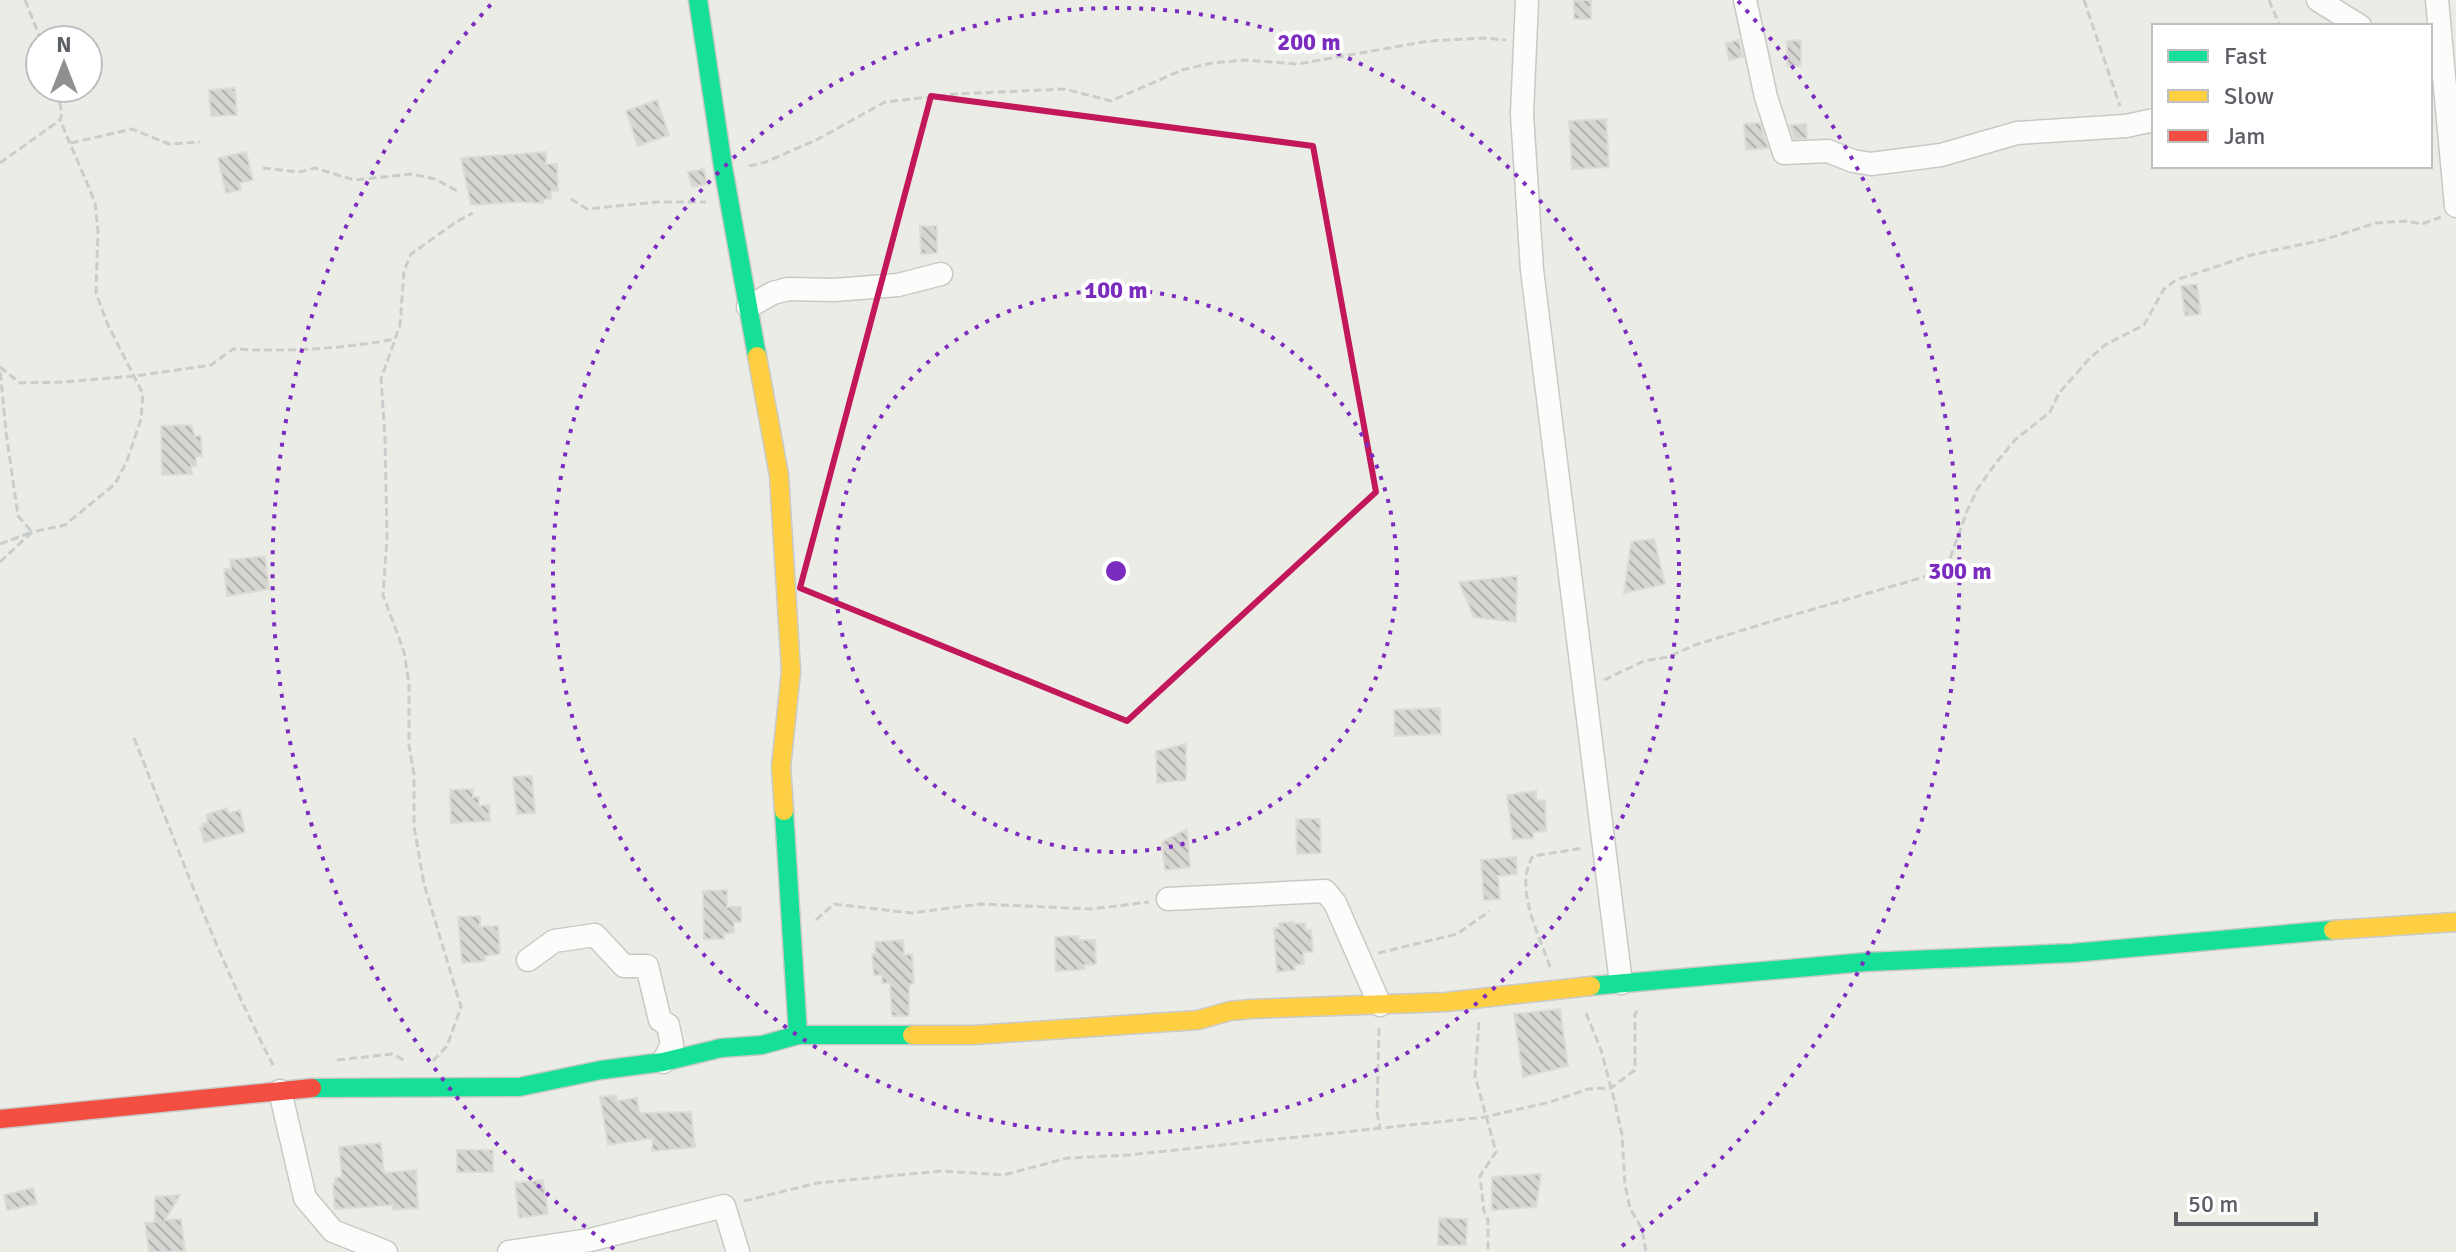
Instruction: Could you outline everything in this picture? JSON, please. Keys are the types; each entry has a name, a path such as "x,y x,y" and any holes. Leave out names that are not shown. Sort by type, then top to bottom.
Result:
{"street":[{"path":"698,0 723,167 779,475 791,671 781,767 798,1035"},
{"path":"1527,0 1522,114 1532,270 1621,983"},
{"path":"1745,0 1766,97 1784,153 1828,151 1871,164 1941,155 2017,133 2126,126 2152,120"},
{"path":"2318,0 2357,24"},
{"path":"2437,0 2442,43 2449,211"},
{"path":"748,307 773,293 788,289 834,290 898,285 941,274"},
{"path":"1168,899 1325,891 1335,903 1380,1005"},
{"path":"0,1119 323,1087 519,1087 601,1070 663,1062 721,1048 762,1045 798,1035 974,1035 1198,1020 1251,1009 1476,999 1866,962 2072,953 2298,932 2456,922"},
{"path":"528,960 554,941 595,935 624,966 647,966 660,1020 668,1025 672,1045 663,1062"},
{"path":"280,1091 305,1198 333,1231 386,1252"},
{"path":"509,1252 590,1240 724,1206 738,1252"}],"path":[{"path":"25,0 35,24"},
{"path":"2084,0 2126,126"},
{"path":"2269,0 2279,24"},
{"path":"723,167 766,162 818,139 885,102 956,94 1065,89 1111,101 1182,70 1212,63 1254,60 1298,64 1429,41 1484,38 1525,41"},
{"path":"0,163 60,120 60,104"},
{"path":"0,544 32,532 65,525 115,484 127,461 141,419 143,394 107,323 96,293 98,231 95,202 60,120"},
{"path":"71,143 132,129 169,144 200,142"},
{"path":"263,168 299,172 315,168 354,180 411,174 435,179 459,192"},
{"path":"571,199 587,209 657,202 729,202"},
{"path":"1584,690 1644,661 1668,657 1695,645 1941,572 1947,567 1978,488 1995,464 2016,439 2050,412 2059,393 2090,358 2105,345 2144,325 2164,289 2176,280 2251,255 2323,240 2376,223 2406,221 2422,224 2449,211"},
{"path":"433,1062 447,1046 461,1007 424,884 414,826 409,683 404,652 383,595 387,538 381,379 400,325 404,271 411,254 473,213"},
{"path":"0,367 20,383 135,376 211,365 233,349 350,348 395,339"},
{"path":"0,367 18,516 32,532"},
{"path":"0,562 32,532"},
{"path":"134,738 200,909 246,1013 273,1065"},
{"path":"1604,844 1533,856 1528,864 1526,885 1531,908 1564,989 1588,1016 1601,1050 1622,1135 1625,1185 1630,1208 1642,1229 1646,1252"},
{"path":"792,941 834,904 911,913 981,904 1091,909 1168,899"},
{"path":"1359,957 1457,934 1490,911"},
{"path":"724,1206 817,1183 941,1171 1003,1175 1068,1158 1129,1155 1485,1117 1550,1102 1588,1089 1611,1088 1635,1070 1635,1014 1655,980"},
{"path":"1476,999 1479,1025 1475,1076 1496,1152 1480,1176 1488,1220 1488,1252"},
{"path":"1380,1005 1377,1112 1380,1130"},
{"path":"329,1062 392,1054 414,1065"}],"highlighted area":[{"path":"931,96 1313,146 1376,492 1127,721 800,588"}],"building":[{"path":"1574,0 1591,0 1591,19 1574,19"},
{"path":"1739,40 1743,57 1729,60 1726,43"},
{"path":"1801,40 1801,66 1787,66 1787,41"},
{"path":"235,88 237,115 211,116 209,90"},
{"path":"657,100 669,135 638,146 626,111"},
{"path":"1606,119 1609,167 1572,169 1569,121"},
{"path":"1760,123 1768,148 1746,150 1744,124"},
{"path":"1806,124 1807,138 1794,139 1790,125"},
{"path":"246,152 253,180 239,183 241,190 226,193 218,158"},
{"path":"546,152 546,164 557,164 558,191 551,191 551,199 543,199 543,203 471,205 461,158"},
{"path":"704,169 707,184 692,187 688,172"},
{"path":"920,226 937,226 937,253 921,254"},
{"path":"2197,284 2201,314 2185,316 2181,286"},
{"path":"191,425 195,436 201,436 202,456 196,456 196,466 191,466 192,474 162,475 161,426"},
{"path":"1654,539 1665,584 1624,593 1631,542"},
{"path":"265,556 269,589 227,596 224,569 231,569 230,560"},
{"path":"1517,576 1516,622 1474,617 1459,582"},
{"path":"1440,708 1441,734 1395,736 1394,710"},
{"path":"1186,744 1186,780 1157,783 1156,751"},
{"path":"532,776 535,813 517,814 513,777"},
{"path":"473,789 473,797 479,797 479,806 489,805 490,821 451,823 450,790"},
{"path":"1536,791 1536,801 1545,800 1546,831 1533,832 1533,838 1513,839 1507,795"},
{"path":"227,808 229,813 240,810 245,832 204,842 200,828 208,822 206,815"},
{"path":"1296,819 1320,819 1321,853 1297,854"},
{"path":"1187,829 1190,867 1165,870 1162,842"},
{"path":"1516,857 1517,874 1498,876 1500,899 1484,900 1481,860"},
{"path":"727,890 727,907 741,907 741,922 734,922 734,933 724,933 724,939 704,939 703,891"},
{"path":"480,916 480,927 498,926 500,954 485,956 485,961 462,963 458,917"},
{"path":"1279,923 1305,923 1306,931 1311,930 1313,952 1303,952 1304,964 1294,965 1295,970 1277,972 1274,928 1279,928"},
{"path":"1078,936 1078,940 1095,940 1096,964 1084,965 1085,969 1056,971 1055,937"},
{"path":"903,940 904,955 912,954 914,983 909,987 909,1016 892,1016 890,983 882,983 882,975 874,975 872,954 876,954 875,942"},
{"path":"1560,1009 1568,1066 1523,1077 1514,1014"},
{"path":"616,1095 617,1101 637,1098 639,1113 691,1112 695,1147 652,1151 653,1138 608,1145 600,1097"},
{"path":"381,1143 384,1173 416,1170 418,1208 393,1210 393,1205 335,1209 333,1184 335,1178 342,1177 339,1147"},
{"path":"457,1150 493,1150 493,1172 457,1172"},
{"path":"1541,1174 1536,1207 1492,1210 1492,1177"},
{"path":"543,1180 548,1214 519,1218 515,1183"},
{"path":"33,1188 37,1204 7,1210 4,1195"},
{"path":"180,1195 165,1220 181,1219 185,1251 149,1252 145,1223 155,1222 155,1197"},
{"path":"1439,1218 1467,1219 1466,1245 1438,1245"}],"traffic: fast":[{"path":"698,0 723,167 757,356"},
{"path":"784,811 798,1035"},
{"path":"1591,986 1866,962 2072,953 2333,930"},
{"path":"312,1088 519,1087 601,1070 663,1062 721,1048 762,1045 798,1035 912,1035"}],"traffic: slow":[{"path":"757,356 779,475 791,671 781,767 784,811"},
{"path":"2333,930 2456,922"},
{"path":"912,1035 974,1035 1198,1020 1251,1009 1446,1002 1591,986"}],"traffic: jam":[{"path":"0,1119 312,1088"}]}
